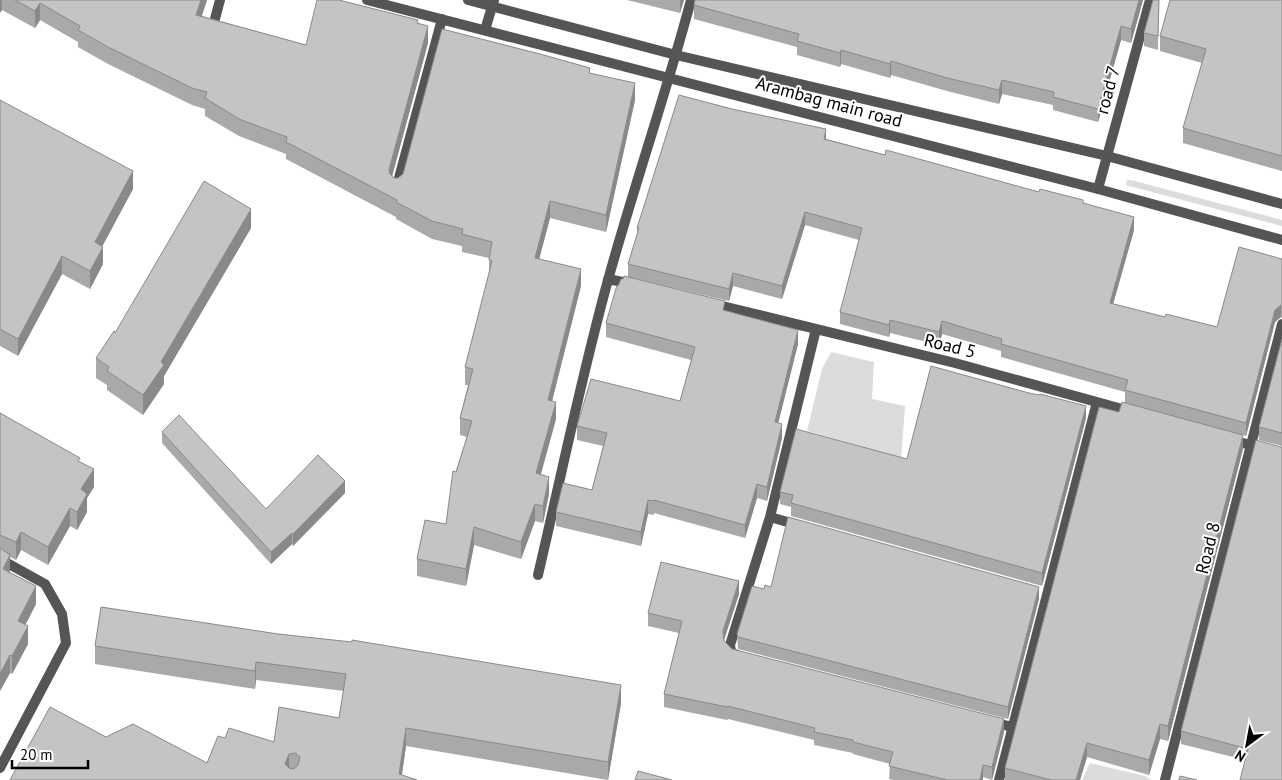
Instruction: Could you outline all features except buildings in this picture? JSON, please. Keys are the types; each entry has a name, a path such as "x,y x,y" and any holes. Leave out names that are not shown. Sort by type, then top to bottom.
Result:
{"street":[{"path":"212,30 220,0"},
{"name":"Arambag main road","path":"367,0 1098,189 1282,240"},
{"name":"Arambag main road","path":"468,0 493,3 676,55 1107,156 1282,204"},
{"path":"538,576 608,279 670,78 691,0"},
{"name":"road 7","path":"1098,189 1150,0"},
{"path":"485,30 493,3"},
{"path":"396,189 442,19"},
{"path":"608,279 646,288"},
{"name":"Road 5","path":"703,302 955,364 1145,415"},
{"name":"Road 8","path":"1165,780 1282,324"},
{"path":"744,657 730,652 730,645 770,517 816,329"},
{"path":"999,780 1042,593 1097,402"},
{"path":"1222,437 1282,454"},
{"path":"770,517 808,528"},
{"path":"0,558 45,584 62,614 66,642 0,768"},
{"path":"983,719 1012,726"}],"shaded area":[{"path":"1127,180 1282,220 1282,226 1129,186 1126,185"},
{"path":"831,352 874,362 872,399 905,406 901,462 860,455 860,446 807,431 822,369"},
{"path":"1090,763 1145,776 1151,780 1082,780"}]}
